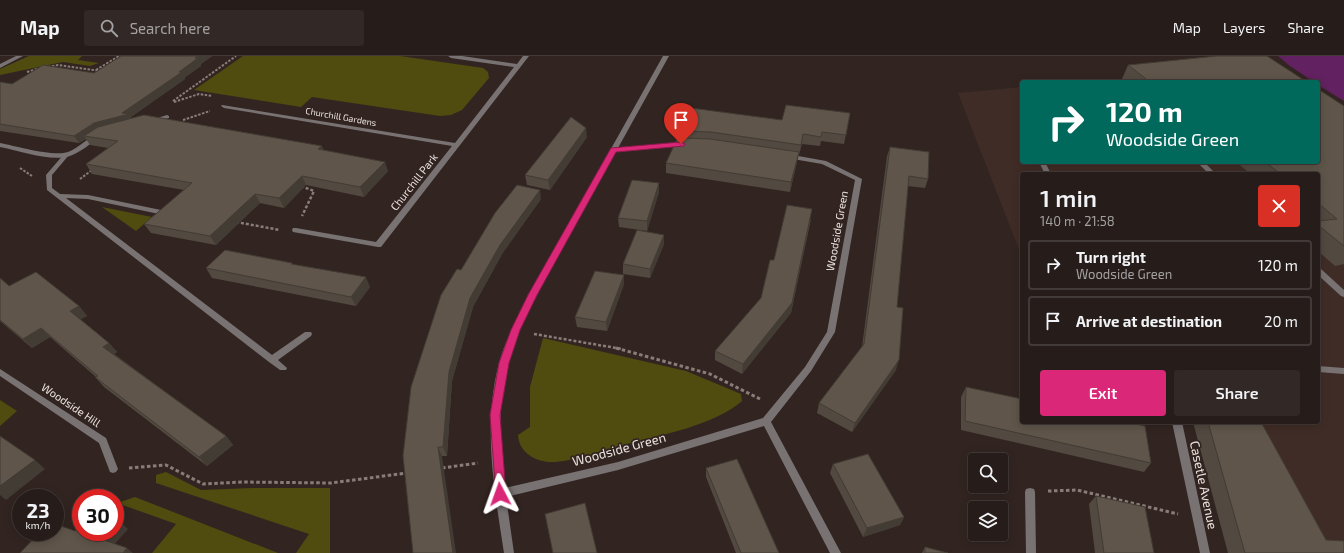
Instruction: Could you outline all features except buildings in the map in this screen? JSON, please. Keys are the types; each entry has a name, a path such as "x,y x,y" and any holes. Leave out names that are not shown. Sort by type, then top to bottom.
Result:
{"street":[{"path":"0,66 20,56"},
{"path":"451,56 518,66"},
{"name":"Churchill Park","path":"296,230 378,245 526,56"},
{"path":"510,553 500,494 495,415 504,363 516,330 533,295 666,56"},
{"name":"Churchill Gardens","path":"224,106 456,145"},
{"path":"145,122 167,116"},
{"path":"101,134 80,148 66,155 49,175 49,189 283,368"},
{"path":"613,150 696,144"},
{"path":"0,145 56,155 66,155"},
{"name":"Woodside Green","path":"500,494 618,466 766,421 778,407 808,369 831,332 859,179 824,162 781,156"},
{"path":"1202,164 1211,172"},
{"path":"58,196 88,197 159,212"},
{"path":"1320,274 1344,294"},
{"path":"272,360 308,334"},
{"path":"1320,369 1344,370"},
{"name":"Woodside Hill","path":"0,372 104,441 113,469"},
{"path":"766,421 836,553"},
{"name":"Casetle Avenue","path":"1177,424 1205,553"},
{"path":"1030,492 1031,553"}],"path":[{"path":"95,71 120,56"},
{"path":"22,73 58,65 103,72"},
{"path":"167,116 183,120 224,106 217,97 199,94 170,103"},
{"path":"235,222 274,230 296,230 314,191 298,186"},
{"path":"516,330 630,351 710,374 778,407"},
{"path":"440,469 472,464 498,457"},
{"path":"113,469 166,465 203,484 242,482 331,483 409,473"},
{"path":"1030,492 1078,490 1198,519"}],"shaded area":[{"path":"29,56 82,56 78,60 99,63 90,66 63,62 0,75 0,69"},
{"path":"243,56 400,56 483,68 488,72 489,78 462,110 451,115 440,116 312,97 301,107 194,90"},
{"path":"1278,56 1344,56 1344,101 1320,86 1320,80 1311,80"},
{"path":"1020,87 1020,164 1320,164 1320,159 1344,122 1344,553 1230,553 1196,424 1320,424 1320,172 1020,172 1020,252 958,93"},
{"path":"102,207 152,217 136,231"},
{"path":"543,338 686,371 741,394 742,401 730,410 716,417 686,429 572,459 555,462 542,461 530,456 526,452 519,442 518,435 530,427 530,387"},
{"path":"0,400 17,411 0,426"},
{"path":"166,472 201,490 252,488 330,488 330,553 296,553 309,534 156,483 156,475"},
{"path":"135,497 278,553 152,553 176,524 124,505 124,501"}],"route":[{"path":"500,494 495,415 504,363 516,330 533,295 613,150 681,144"}]}
